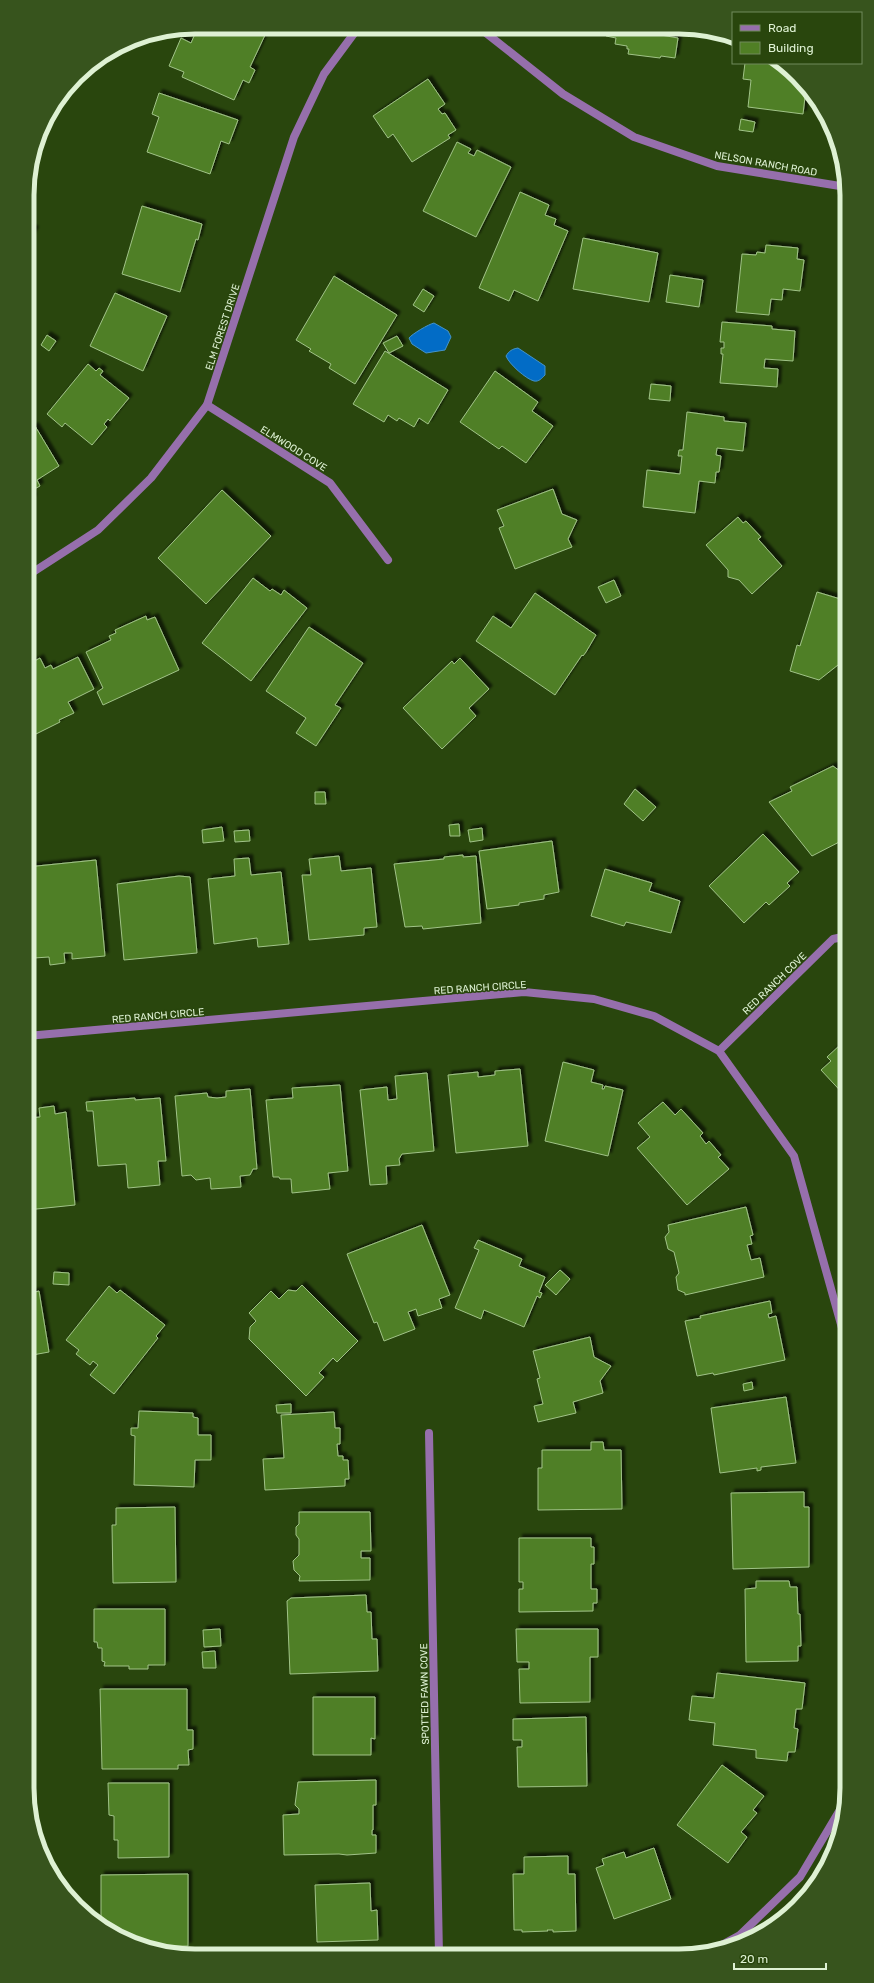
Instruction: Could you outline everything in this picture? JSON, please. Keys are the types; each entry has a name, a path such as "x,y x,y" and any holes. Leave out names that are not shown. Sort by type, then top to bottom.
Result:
{"street":[{"name":"ELM FOREST DRIVE","path":"34,571 98,530 151,478 208,405 294,137 324,74 354,34"},
{"name":"NELSON RANCH ROAD","path":"487,34 563,94 634,137 717,166 840,186"},
{"name":"ELMWOOD COVE","path":"208,405 330,483 388,560"},
{"name":"RED RANCH COVE","path":"719,1051 833,939 840,938"},
{"name":"RED RANCH CIRCLE","path":"34,1035 524,992 594,999 654,1016 719,1051 794,1156 840,1321"},
{"name":"SPOTTED FAWN COVE","path":"429,1433 439,1949"},
{"path":"731,1940 740,1935 800,1877 838,1813"}],"water":[{"path":"434,323 448,331 451,337 445,350 426,353 412,344 409,338 421,329"},
{"path":"518,348 545,366 545,375 540,380 531,380 514,367 508,359 506,356 508,353"}],"building":[{"path":"195,34 266,34 250,67 255,70 249,83 243,80 234,100 182,77 184,72 169,66 181,38 191,43"},
{"path":"606,34 661,34 678,38 675,58 661,56 660,58 628,54 629,49 627,49 627,46 615,44 616,38 606,36"},
{"path":"745,64 772,64 793,81 805,95 803,114 748,107 751,80 743,79"},
{"path":"428,79 445,104 438,109 442,114 445,113 456,130 448,135 450,138 412,162 393,134 388,138 373,116"},
{"path":"159,93 238,120 229,144 221,141 210,174 147,152 159,117 152,114"},
{"path":"741,119 755,122 753,132 739,130"},
{"path":"457,142 471,149 468,153 474,156 477,150 511,167 476,237 423,211"},
{"path":"520,192 549,205 545,215 556,219 554,225 568,231 538,301 514,290 509,301 479,288"},
{"path":"142,206 202,224 180,292 122,274"},
{"path":"583,238 658,253 649,302 573,289"},
{"path":"766,245 798,248 797,259 804,260 800,291 783,289 782,300 771,299 769,315 736,312 742,254 756,255 757,252 765,253"},
{"path":"670,275 703,280 699,307 666,302"},
{"path":"334,276 397,315 355,384 329,368 331,364 309,351 311,349 296,340"},
{"path":"423,289 434,296 424,312 413,305"},
{"path":"115,293 167,316 143,371 90,346"},
{"path":"722,322 772,326 772,329 795,331 793,361 765,359 764,368 778,369 777,387 720,383 723,354 721,354 721,348 724,348 724,342 720,342"},
{"path":"47,335 56,341 49,351 41,345"},
{"path":"397,336 403,346 389,353 383,343"},
{"path":"385,351 448,390 428,424 419,418 414,427 399,418 397,421 388,415 384,422 353,404"},
{"path":"88,364 96,371 99,368 103,371 100,375 129,398 110,421 108,419 104,424 107,427 92,445 65,423 62,427 47,414"},
{"path":"495,371 538,402 532,411 553,426 526,463 502,446 499,449 460,422"},
{"path":"651,384 671,386 670,401 649,399"},
{"path":"687,412 724,417 724,421 746,423 743,451 717,448 716,455 721,456 719,472 716,472 715,483 699,481 695,513 643,507 647,470 680,474 682,456 678,456 679,450 683,450"},
{"path":"34,427 59,466 37,480 40,486 34,489"},
{"path":"553,489 562,514 577,520 568,539 572,547 515,569 499,528 504,526 497,510"},
{"path":"222,490 271,536 206,604 158,558"},
{"path":"738,517 743,523 746,521 761,537 758,539 782,566 752,594 739,580 728,577 728,570 706,545"},
{"path":"253,578 270,591 272,589 281,595 284,590 307,608 251,681 202,643"},
{"path":"614,580 621,596 606,603 598,587"},
{"path":"817,592 840,599 840,666 838,665 819,680 790,671 797,645 800,646"},
{"path":"535,593 596,635 586,652 583,656 582,655 555,695 476,641 493,616 511,628"},
{"path":"146,616 147,620 155,617 179,670 103,705 97,692 103,688 86,652 111,640 109,636 116,633 115,630"},
{"path":"309,627 363,663 335,705 341,708 316,746 296,733 306,718 266,691"},
{"path":"78,657 94,689 68,702 74,713 34,735 34,661 40,658 45,668 51,665 53,669"},
{"path":"460,658 489,689 469,708 476,716 442,749 403,708 452,661 454,664"},
{"path":"833,766 840,771 840,842 812,856 769,802 792,791 790,787"},
{"path":"635,789 656,807 643,821 624,804"},
{"path":"315,792 325,792 326,804 315,804"},
{"path":"459,824 460,836 450,836 449,825"},
{"path":"222,827 224,841 203,843 202,830"},
{"path":"482,828 483,840 470,842 468,830"},
{"path":"249,830 250,841 235,842 234,831"},
{"path":"763,834 799,872 787,883 790,886 769,905 766,902 744,923 709,886"},
{"path":"552,841 559,892 544,895 544,899 519,903 519,905 487,909 479,851"},
{"path":"463,855 463,857 476,856 481,923 423,929 422,926 405,927 394,864 444,859 444,857"},
{"path":"339,856 341,871 371,868 377,927 364,928 364,935 309,940 302,875 311,875 309,859"},
{"path":"249,858 251,875 281,872 289,944 258,947 257,938 214,944 208,879 235,876 234,859"},
{"path":"96,860 105,956 72,959 72,953 64,953 65,963 50,965 49,957 34,958 34,866"},
{"path":"605,869 652,883 649,891 680,901 671,933 626,922 624,926 591,916"},
{"path":"179,876 190,877 197,953 124,960 117,884"},
{"path":"840,1045 840,1090 821,1070 831,1061 827,1057"},
{"path":"563,1062 594,1070 591,1082 603,1085 602,1089 604,1089 605,1086 623,1090 608,1156 545,1141"},
{"path":"520,1069 528,1146 456,1153 448,1075 478,1072 478,1077 495,1075 495,1071"},
{"path":"427,1073 434,1151 402,1154 399,1159 400,1165 386,1166 387,1184 370,1185 360,1090 387,1087 388,1100 397,1099 395,1076"},
{"path":"340,1085 348,1171 328,1173 330,1189 292,1193 291,1179 280,1179 279,1177 273,1177 266,1100 293,1098 292,1088"},
{"path":"250,1089 257,1169 253,1169 250,1175 240,1176 241,1187 211,1189 210,1178 196,1180 191,1175 182,1176 175,1096 207,1093 208,1097 217,1098 226,1097 226,1091"},
{"path":"135,1098 135,1100 160,1098 166,1161 158,1161 160,1185 128,1188 126,1164 98,1166 93,1111 87,1111 86,1102"},
{"path":"663,1102 675,1115 681,1109 703,1133 700,1136 706,1144 709,1141 721,1155 718,1157 729,1169 687,1205 637,1148 650,1137 638,1123"},
{"path":"54,1106 55,1114 66,1112 75,1205 34,1209 34,1118 40,1117 39,1108"},
{"path":"746,1207 753,1235 750,1236 752,1244 747,1245 751,1260 760,1258 764,1277 685,1295 685,1293 678,1290 676,1277 679,1273 674,1252 668,1249 665,1237 669,1232 668,1225"},
{"path":"422,1225 450,1295 439,1299 442,1308 418,1316 416,1309 408,1312 415,1329 384,1341 377,1322 374,1323 347,1254"},
{"path":"478,1240 522,1259 519,1266 545,1277 539,1292 542,1293 540,1298 537,1296 524,1327 484,1310 481,1319 455,1308 479,1250 474,1248"},
{"path":"560,1270 570,1279 556,1295 545,1285"},
{"path":"54,1272 69,1273 69,1285 53,1284"},
{"path":"302,1285 358,1341 337,1362 333,1358 319,1373 324,1377 306,1396 249,1339 250,1327 256,1321 249,1313 271,1291 279,1299 288,1290 296,1291"},
{"path":"109,1286 117,1293 120,1290 165,1325 156,1336 158,1338 114,1394 90,1375 98,1365 93,1361 90,1365 76,1354 79,1350 66,1340"},
{"path":"39,1291 49,1352 34,1355 34,1292"},
{"path":"770,1301 772,1313 768,1314 769,1318 776,1316 785,1360 714,1375 713,1373 697,1376 685,1321 701,1318 700,1316"},
{"path":"590,1337 594,1357 611,1366 600,1381 603,1393 573,1402 576,1413 538,1422 534,1406 543,1404 537,1379 540,1378 533,1351"},
{"path":"752,1382 753,1389 744,1391 743,1384"},
{"path":"786,1397 796,1463 761,1467 761,1470 757,1471 757,1468 720,1473 711,1408"},
{"path":"291,1404 291,1413 277,1413 276,1405"},
{"path":"139,1411 193,1413 193,1417 198,1418 198,1435 211,1435 211,1460 195,1460 194,1487 134,1485 135,1436 131,1435 131,1428 138,1428"},
{"path":"334,1412 335,1428 340,1428 340,1444 337,1444 338,1456 343,1456 343,1460 348,1460 349,1479 345,1479 345,1486 265,1490 263,1459 284,1458 281,1415"},
{"path":"591,1442 603,1442 604,1450 621,1450 622,1509 538,1510 538,1468 542,1468 542,1450 591,1450"},
{"path":"804,1492 804,1507 809,1507 809,1567 733,1569 731,1493"},
{"path":"175,1507 176,1582 113,1583 112,1525 116,1525 116,1508"},
{"path":"299,1512 370,1512 371,1551 361,1551 361,1558 370,1558 370,1580 299,1581 300,1576 294,1570 293,1561 299,1555 299,1539 296,1535 296,1527 299,1524"},
{"path":"519,1538 591,1538 591,1547 594,1547 594,1564 591,1564 591,1589 597,1589 597,1603 593,1603 593,1611 519,1612 519,1589 523,1589 523,1582 519,1582"},
{"path":"756,1581 789,1581 790,1587 797,1587 801,1646 798,1646 798,1661 746,1662 745,1589 756,1588"},
{"path":"366,1595 367,1612 371,1612 372,1639 377,1639 378,1671 290,1674 287,1601 291,1598"},
{"path":"94,1609 165,1609 165,1665 148,1665 148,1669 129,1669 129,1666 104,1666 105,1662 102,1661 102,1648 98,1648 97,1642 94,1642"},
{"path":"220,1629 221,1646 204,1647 203,1630"},
{"path":"516,1629 598,1629 598,1657 590,1657 590,1702 520,1703 519,1669 529,1669 529,1662 517,1662"},
{"path":"215,1651 216,1668 203,1668 202,1652"},
{"path":"717,1673 805,1683 802,1709 796,1709 794,1728 798,1729 795,1752 788,1752 787,1761 756,1758 756,1750 713,1745 715,1723 689,1720 692,1696 714,1698"},
{"path":"100,1689 187,1689 187,1730 193,1730 193,1749 188,1750 189,1765 178,1765 178,1769 102,1769"},
{"path":"313,1697 375,1697 375,1739 371,1738 371,1755 313,1755"},
{"path":"586,1717 587,1786 518,1787 517,1747 522,1747 522,1740 513,1740 513,1719"},
{"path":"722,1765 764,1796 753,1810 757,1813 741,1832 747,1837 728,1863 677,1825"},
{"path":"376,1780 376,1805 373,1805 372,1835 376,1835 376,1853 347,1855 284,1855 283,1815 299,1814 299,1809 295,1805 298,1782"},
{"path":"108,1783 169,1783 169,1857 118,1858 118,1840 114,1840 114,1816 109,1815"},
{"path":"654,1848 671,1899 614,1919 596,1868 604,1865 602,1859 624,1852 626,1858"},
{"path":"568,1856 568,1874 575,1874 576,1931 553,1932 553,1930 547,1930 548,1931 522,1932 522,1930 514,1930 513,1874 524,1874 524,1857"},
{"path":"188,1874 188,1946 164,1946 153,1944 134,1937 101,1919 101,1875"},
{"path":"370,1883 371,1911 377,1910 378,1940 317,1942 315,1885"}]}
